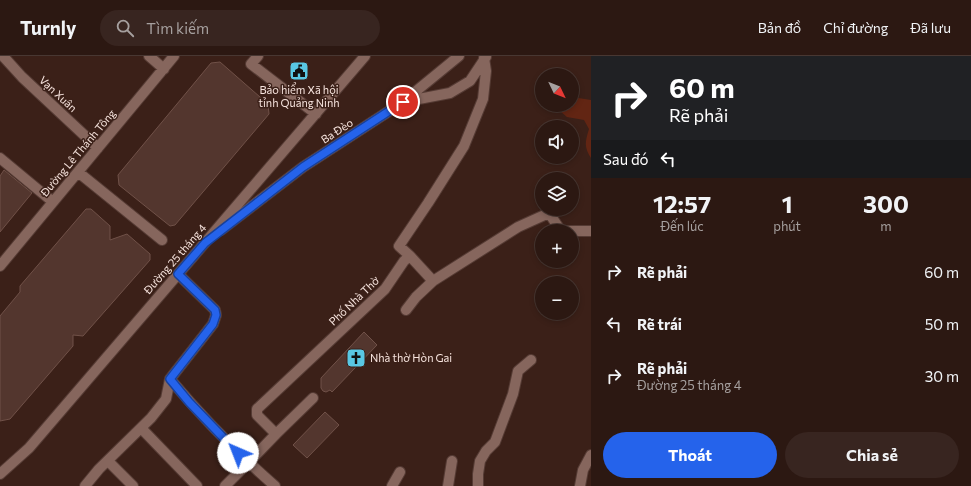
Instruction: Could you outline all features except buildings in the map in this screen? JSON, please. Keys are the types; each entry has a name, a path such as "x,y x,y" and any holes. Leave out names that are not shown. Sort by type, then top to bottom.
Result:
{"street":[{"path":"149,56 164,68"},
{"name":"Đường Lê Thánh Tông","path":"0,266 174,56"},
{"path":"258,56 251,64 316,114"},
{"name":"Đường 25 tháng 4","path":"0,474 29,448 365,56"},
{"path":"403,102 459,56"},
{"path":"433,281 399,246 464,146 483,99 486,57"},
{"name":"Ba Đèo","path":"205,243 303,167 403,102 450,93 470,81 486,57"},
{"name":"Vạn Xuân","path":"2,58 98,148"},
{"path":"1,160 53,202"},
{"path":"78,172 162,240"},
{"path":"406,310 416,297 433,281 518,227 548,213 561,231 591,231"},
{"name":"Phố Nhà Thờ","path":"276,434 257,415 257,409 385,289 404,261 410,256"},
{"path":"85,486 151,418 166,399 170,379 213,324 216,315 215,310 178,274"},
{"path":"478,486 480,461 486,451 495,442 513,394 518,371 531,360"},
{"path":"170,379 189,402 248,464 275,486"},
{"path":"225,486 313,398"},
{"path":"141,428 197,486"},
{"path":"580,486 583,470 591,455"},
{"path":"448,486 452,460"},
{"path":"108,461 133,486"},
{"path":"392,486 400,472"}],"shaded area":[{"path":"579,98 591,100 591,158 587,151 586,144 589,129 584,120 567,117 561,112 579,112"}],"place":[{"name":"Bảo hiểm Xã hội tỉnh Quảng Ninh","path":"299,71"},
{"name":"Nhà thờ Hòn Gai","path":"356,358"}],"route":[{"path":"238,453 189,402 170,379 213,324 216,315 215,310 178,274 205,243 303,167 403,102"}]}
